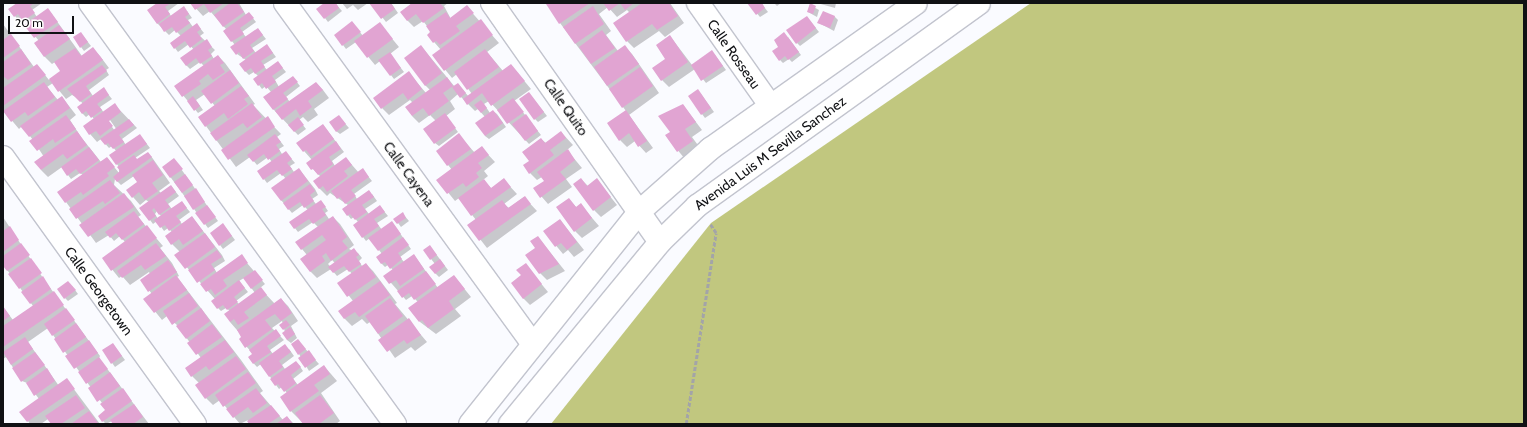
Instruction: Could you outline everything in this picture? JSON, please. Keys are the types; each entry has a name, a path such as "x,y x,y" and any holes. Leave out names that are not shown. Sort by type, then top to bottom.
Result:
{"street":[{"path":"90,3 395,424"},
{"name":"Calle Cayena","path":"285,3 533,344"},
{"name":"Calle Quito","path":"492,3 640,211 660,242"},
{"name":"Calle Rosseau","path":"698,3 770,104"},
{"name":"Avenida Luis M Sevilla Sanchez","path":"510,424 660,242 697,206 979,3"},
{"path":"470,424 640,211 710,149 907,6"},
{"name":"Calle Georgetown","path":"3,157 195,424"}],"path":[{"path":"686,424 716,232 697,206"}],"green space":[{"path":"1031,3 1524,3 1524,424 551,424 711,223"}],"building":[{"path":"17,3 34,3 30,6 35,13 23,21 18,14 14,17 8,9"},
{"path":"157,3 171,3 165,7 170,14 157,24 147,10"},
{"path":"190,3 224,3 210,13 204,4 195,10"},
{"path":"230,3 237,3 244,12 223,27 214,15"},
{"path":"324,3 336,3 339,8 324,19 316,9"},
{"path":"369,3 391,3 395,9 381,19"},
{"path":"412,3 440,3 444,8 423,23 416,14 407,21 400,12"},
{"path":"590,3 559,24 546,4"},
{"path":"603,3 620,3 609,11"},
{"path":"620,3 634,3 625,10"},
{"path":"642,3 669,3 678,16 657,30 652,24 626,42 613,23"},
{"path":"747,3 762,3 765,8 756,15"},
{"path":"810,3 816,6 813,14 807,12"},
{"path":"467,5 474,13 456,26 460,31 440,45 436,41 433,43 427,35 430,32 426,26 446,12 450,18"},
{"path":"184,6 189,14 185,17 190,23 176,33 172,27 164,32 159,24"},
{"path":"593,6 604,24 575,44 563,27"},
{"path":"48,8 58,22 34,38 24,25"},
{"path":"823,11 835,16 830,28 817,23"},
{"path":"249,12 254,18 240,28 244,34 231,42 223,31"},
{"path":"807,16 816,28 796,44 786,30"},
{"path":"481,19 493,35 444,71 432,55"},
{"path":"352,21 361,32 342,46 334,35"},
{"path":"380,22 393,39 367,58 354,41"},
{"path":"197,23 201,29 197,32 202,39 190,48 185,41 174,49 170,43"},
{"path":"59,25 70,39 44,57 34,43"},
{"path":"258,28 263,35 250,45 254,51 243,59 239,52 236,55 230,47"},
{"path":"602,30 615,48 591,64 579,47"},
{"path":"81,32 88,42 80,48 73,37"},
{"path":"784,32 799,52 788,60 785,56 779,61 772,51 778,47 774,40"},
{"path":"11,34 20,46 3,58 3,40"},
{"path":"670,35 688,62 661,81 652,68 665,59 656,45"},
{"path":"207,39 212,47 208,50 212,56 200,64 196,58 186,66 180,58"},
{"path":"267,44 273,53 261,61 265,67 255,74 251,68 245,72 239,64"},
{"path":"421,45 442,73 425,86 404,58"},
{"path":"625,45 639,64 607,86 594,67"},
{"path":"93,47 103,60 58,92 49,79 60,71 54,62 75,48 81,56"},
{"path":"21,49 31,64 8,80 3,76 3,62"},
{"path":"485,49 499,67 467,90 454,72"},
{"path":"712,50 723,66 701,81 691,65"},
{"path":"390,52 401,68 390,76 378,60"},
{"path":"218,55 224,63 220,65 225,72 213,80 208,74 199,81 201,84 182,97 174,86"},
{"path":"278,61 283,68 272,76 276,82 266,89 262,83 258,86 253,79"},
{"path":"37,64 46,75 3,106 3,88"},
{"path":"511,64 525,81 491,106 482,93 467,105 463,99"},
{"path":"102,65 107,71 86,86 91,94 80,102 67,89"},
{"path":"640,67 653,86 622,108 609,89"},
{"path":"230,70 239,83 211,104 201,91"},
{"path":"409,71 422,89 408,100 403,93 381,109 373,98"},
{"path":"293,76 298,82 283,93 288,99 273,110 263,97"},
{"path":"447,77 453,86 443,93 449,101 429,116 423,108 412,116 405,107"},
{"path":"44,82 55,97 28,116 25,112 11,122 3,111"},
{"path":"316,82 323,90 308,101 312,107 300,116 296,109 282,120 275,111"},
{"path":"458,83 466,93 460,98 452,87"},
{"path":"241,86 249,96 244,99 248,104 228,119 224,113 205,127 198,117"},
{"path":"104,87 109,95 97,104 102,110 91,118 86,111 82,114 77,107"},
{"path":"698,89 711,108 701,115 688,96"},
{"path":"529,92 544,112 534,120 519,99"},
{"path":"62,96 70,108 29,137 20,126"},
{"path":"193,96 200,106 194,111 187,101"},
{"path":"513,98 524,112 507,124 497,110"},
{"path":"481,100 487,108 481,113 474,105"},
{"path":"115,103 121,112 109,121 113,126 100,136 96,131 89,135 83,126"},
{"path":"252,103 262,117 247,128 243,123 216,141 210,133"},
{"path":"683,104 696,122 685,129 693,141 677,152 665,135 670,132 658,116"},
{"path":"493,110 503,123 485,136 475,123"},
{"path":"626,110 647,141 638,147 629,133 619,141 607,123"},
{"path":"445,113 456,128 434,144 423,129"},
{"path":"526,114 538,131 525,141 512,124"},
{"path":"66,115 76,129 55,143 53,139 37,151 29,141"},
{"path":"339,115 346,124 336,132 329,122"},
{"path":"268,116 275,127 228,160 221,150"},
{"path":"298,117 304,125 294,132 288,125"},
{"path":"129,119 134,125 119,135 124,142 113,149 108,143 105,145 100,139"},
{"path":"323,124 334,139 311,156 306,150 303,152 296,143"},
{"path":"77,131 87,145 67,159 63,154 41,170 34,162"},
{"path":"561,131 566,138 550,150 554,155 529,174 523,165 529,161 522,152 541,138 545,143"},
{"path":"459,133 471,149 447,166 436,151"},
{"path":"140,134 147,144 116,165 109,155"},
{"path":"275,134 281,142 276,145 280,151 268,160 264,154 253,162 247,155"},
{"path":"336,141 341,149 329,157 333,164 318,175 313,169 311,170 306,163"},
{"path":"482,146 489,155 478,163 482,168 476,173 479,177 466,187 463,183 447,194 436,180"},
{"path":"89,147 99,160 80,174 76,169 67,176 61,167"},
{"path":"568,149 575,160 560,172 566,179 540,198 533,188 544,181 537,172"},
{"path":"286,151 292,159 287,163 292,169 282,176 277,170 263,180 257,171"},
{"path":"148,152 152,157 117,182 113,177 120,171 117,167 134,155 137,159"},
{"path":"107,157 115,167 107,173 109,176 83,195 81,192 65,203 57,192"},
{"path":"346,157 352,165 344,171 348,176 327,192 323,186 319,189 313,181"},
{"path":"174,158 183,169 170,178 162,167"},
{"path":"153,160 163,175 152,183 158,191 145,200 139,192 132,198 126,190 137,182 132,175"},
{"path":"299,168 308,181 281,201 271,188"},
{"path":"363,168 369,177 351,190 356,196 345,204 340,197 337,199 331,191"},
{"path":"185,174 193,185 182,193 174,182"},
{"path":"504,178 511,187 471,216 458,198 484,179 491,188"},
{"path":"581,178 587,186 597,178 611,197 593,211 573,184"},
{"path":"110,180 120,193 105,204 103,201 76,219 69,209"},
{"path":"310,184 315,191 310,195 314,201 304,208 300,202 288,210 283,203"},
{"path":"171,185 176,192 165,200 170,207 159,215 154,208 152,210 156,216 149,221 139,208"},
{"path":"196,188 205,202 193,210 184,196"},
{"path":"369,190 374,197 362,205 367,212 355,220 350,214 347,216 342,209"},
{"path":"124,193 134,207 88,237 79,225"},
{"path":"525,196 531,204 479,241 467,225 502,200 508,208"},
{"path":"569,198 576,207 581,203 592,218 574,232 556,207"},
{"path":"321,200 326,207 322,209 326,215 313,224 309,219 294,229 289,222"},
{"path":"182,201 187,208 176,216 181,222 169,231 165,225 160,228 154,220"},
{"path":"207,205 216,217 204,225 195,213"},
{"path":"380,205 385,212 374,219 379,226 362,238 353,225"},
{"path":"134,211 144,224 122,240 116,233 110,238 105,232"},
{"path":"403,212 406,218 397,224 393,219"},
{"path":"192,216 203,231 183,245 179,239 171,245 165,236"},
{"path":"333,216 347,237 342,241 348,248 331,261 326,253 322,256 325,261 310,272 300,259 326,240 322,235 301,250 295,242"},
{"path":"560,219 577,242 567,250 561,243 555,247 543,231"},
{"path":"392,221 401,234 378,251 368,238"},
{"path":"223,223 232,236 219,246 210,233"},
{"path":"147,225 157,238 111,271 102,258"},
{"path":"10,226 19,240 3,252 3,231"},
{"path":"205,233 215,247 185,269 174,255"},
{"path":"538,236 559,264 539,274 525,255 535,248 530,241"},
{"path":"403,237 409,245 398,253 402,259 390,269 385,262 381,264 376,257"},
{"path":"21,243 30,255 7,271 3,266 3,256"},
{"path":"156,243 166,256 145,270 141,265 122,278 117,271"},
{"path":"430,245 437,255 430,260 423,250"},
{"path":"354,248 359,255 356,257 361,264 349,272 344,266 333,273 328,267"},
{"path":"217,250 222,257 211,264 215,270 197,283 188,270"},
{"path":"242,254 248,263 223,280 227,286 215,295 211,289 206,292 200,284"},
{"path":"414,254 424,269 400,286 396,280 389,284 383,276"},
{"path":"31,258 42,273 19,289 8,274"},
{"path":"440,259 445,266 435,274 429,267"},
{"path":"168,260 177,272 148,292 140,280"},
{"path":"366,263 376,277 347,297 337,283"},
{"path":"526,263 542,284 523,299 511,283 521,275 516,270"},
{"path":"255,270 263,280 251,289 243,278"},
{"path":"426,271 436,284 414,300 409,293 402,298 397,291"},
{"path":"176,275 187,290 154,313 143,299"},
{"path":"454,275 465,289 449,301 454,309 428,328 422,320 419,322 408,308"},
{"path":"43,276 51,289 30,304 21,292"},
{"path":"239,280 245,288 234,297 238,302 227,310 223,305 217,309 211,301"},
{"path":"68,281 76,290 64,299 57,289"},
{"path":"380,281 390,295 359,317 355,312 344,319 338,311"},
{"path":"261,287 267,295 244,312 249,318 238,325 234,319 230,322 224,314"},
{"path":"54,291 64,305 3,347 3,326"},
{"path":"189,293 198,306 172,325 163,311"},
{"path":"281,298 292,313 281,321 275,314 265,320 272,329 245,348 239,339 241,337 237,330"},
{"path":"390,298 403,316 378,334 365,316"},
{"path":"3,306 10,316 3,321"},
{"path":"66,308 75,320 52,336 44,324"},
{"path":"201,308 210,321 186,339 176,326"},
{"path":"409,318 421,335 407,344 404,340 387,352 378,340"},
{"path":"286,320 290,325 283,330 279,325"},
{"path":"76,323 86,337 63,353 54,339"},
{"path":"212,324 222,337 196,355 187,343"},
{"path":"290,327 295,334 287,340 282,333"},
{"path":"276,329 281,336 267,346 271,352 253,364 248,357 252,354 249,350"},
{"path":"25,337 33,349 11,365 3,352"},
{"path":"298,339 306,349 298,355 291,344"},
{"path":"89,340 98,353 74,369 65,356"},
{"path":"225,340 234,352 209,370 206,366 191,377 185,368"},
{"path":"113,343 122,356 111,364 102,350"},
{"path":"285,344 291,352 279,361 283,367 269,377 259,363"},
{"path":"309,350 316,360 305,368 298,358"},
{"path":"35,352 45,365 21,382 12,368"},
{"path":"236,356 246,369 205,399 195,385"},
{"path":"99,357 108,369 86,384 78,372"},
{"path":"296,361 301,367 291,375 296,383 284,392 278,384 275,386 270,379"},
{"path":"324,365 330,374 314,385 319,391 290,412 280,397"},
{"path":"47,368 55,381 34,396 26,383"},
{"path":"110,372 120,386 97,402 88,388"},
{"path":"248,372 256,383 223,407 215,395"},
{"path":"67,378 75,389 27,422 19,412"},
{"path":"123,388 132,401 102,422 98,416 105,410 100,404"},
{"path":"256,388 267,403 253,413 248,407 233,418 226,409"},
{"path":"76,395 85,408 61,424 51,424 45,416"},
{"path":"320,395 334,413 319,424 303,424 295,413"},
{"path":"134,404 143,417 133,424 113,424 110,420"},
{"path":"271,405 280,416 268,424 249,424 247,421"},
{"path":"89,411 98,423 71,424"},
{"path":"287,416 293,424 276,424"}]}
